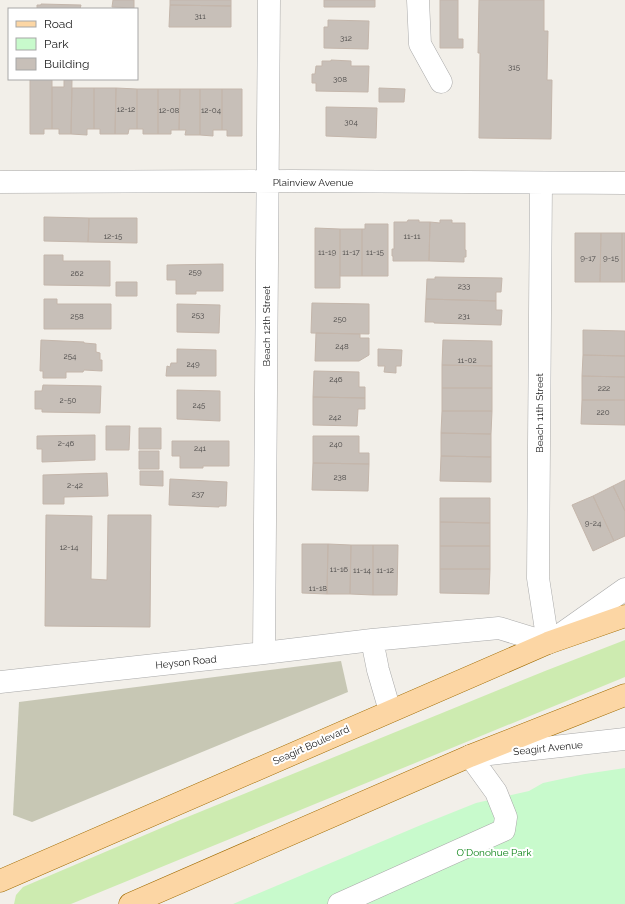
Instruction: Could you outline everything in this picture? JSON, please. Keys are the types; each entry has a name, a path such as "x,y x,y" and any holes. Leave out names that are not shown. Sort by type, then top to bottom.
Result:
{"main road":[{"name":"Seagirt Boulevard","path":"0,881 548,643 625,616"},
{"path":"130,904 470,756 625,695"}],"street":[{"name":"Beach 12th Street","path":"264,653 269,0"},
{"path":"418,0 420,44 441,82"},
{"name":"Plainview Avenue","path":"0,182 267,181 625,183"},
{"name":"Beach 11th Street","path":"541,182 538,578 548,643"},
{"path":"548,643 625,589"},
{"name":"Heyson Road","path":"0,682 372,640 499,628 548,643"},
{"path":"372,640 378,670 390,711"},
{"name":"Seagirt Avenue","path":"470,756 625,739"},
{"path":"339,904 504,830 506,817 496,792 470,756"}],"shaded area":[{"path":"341,661 348,692 32,822 13,815 19,702"}],"green space":[{"path":"625,640 625,677 71,904 14,904 16,895 23,887 180,820 545,671"},
{"name":"O'Donohue Park","path":"625,768 625,904 233,904 476,803 529,791 543,783 585,774"}],"building":[{"path":"113,0 134,0 134,8 112,7"},
{"path":"170,0 231,0 231,6 170,5"},
{"path":"324,0 375,0 375,7 324,7"},
{"path":"440,0 458,0 458,39 463,39 463,48 440,48"},
{"path":"479,0 544,0 544,31 548,31 547,80 552,80 551,139 479,138"},
{"path":"37,5 81,5 80,8 37,8"},
{"path":"170,5 231,6 231,27 169,27"},
{"path":"328,20 369,21 368,49 324,48 324,27 328,27"},
{"path":"322,61 351,61 351,66 369,66 368,92 316,91 316,83 312,83 312,74 315,74 316,66 322,66"},
{"path":"30,80 52,80 52,129 44,129 44,134 30,134"},
{"path":"64,80 72,80 71,134 59,134 59,129 52,129 52,87 64,87"},
{"path":"72,88 94,88 94,129 87,129 87,135 71,134"},
{"path":"94,88 116,88 115,134 100,134 100,129 94,129"},
{"path":"116,88 137,89 137,129 129,129 128,134 115,134"},
{"path":"379,88 405,89 404,102 379,102"},
{"path":"137,89 158,89 158,134 143,134 143,129 137,129"},
{"path":"158,89 180,89 179,130 171,130 171,134 158,134"},
{"path":"180,89 200,89 200,135 185,135 186,130 179,130"},
{"path":"200,89 222,89 222,130 213,130 213,136 200,135"},
{"path":"222,89 242,89 242,136 227,136 227,130 222,130"},
{"path":"326,107 377,108 376,138 326,136"},
{"path":"44,217 89,218 88,242 44,241"},
{"path":"89,218 137,218 137,243 88,242"},
{"path":"408,220 430,222 429,261 393,261 392,249 394,249 394,222 407,222"},
{"path":"440,220 452,220 452,223 465,223 466,257 464,257 464,262 429,261 430,222 440,223"},
{"path":"365,224 388,224 388,276 362,276 362,229 365,229"},
{"path":"315,228 340,229 340,288 315,288"},
{"path":"340,229 362,229 362,276 340,276"},
{"path":"575,233 601,233 600,282 575,282"},
{"path":"601,233 622,233 622,282 600,282"},
{"path":"622,233 625,233 625,282 622,282"},
{"path":"44,255 63,255 63,261 110,261 110,286 44,285"},
{"path":"223,264 223,291 196,291 196,294 176,294 176,280 167,280 167,265"},
{"path":"435,277 502,278 501,292 496,292 496,301 426,299 427,279 435,279"},
{"path":"116,282 137,282 137,296 116,296"},
{"path":"44,299 57,299 57,304 111,304 111,329 44,329"},
{"path":"426,299 496,301 496,310 502,310 501,325 425,322"},
{"path":"312,303 369,304 369,334 311,333"},
{"path":"177,304 220,305 219,333 177,332"},
{"path":"583,330 625,331 625,356 583,355"},
{"path":"316,333 360,334 360,338 369,338 369,355 359,361 315,361"},
{"path":"41,340 96,344 96,352 100,353 100,360 102,360 102,371 84,370 83,372 66,372 66,378 43,378 43,371 40,371"},
{"path":"443,340 492,341 492,366 442,365"},
{"path":"177,349 216,350 216,376 166,376 167,366 170,367 171,363 177,363"},
{"path":"378,349 402,350 401,366 396,366 396,373 384,372 385,366 378,366"},
{"path":"583,355 625,356 625,377 582,376"},
{"path":"442,365 492,366 492,388 442,388"},
{"path":"314,371 359,372 359,387 365,387 365,398 313,397"},
{"path":"582,376 625,377 625,400 582,400"},
{"path":"43,385 101,386 100,413 42,412 42,409 35,409 35,391 42,391"},
{"path":"442,388 492,388 492,411 442,411"},
{"path":"177,390 220,391 220,421 177,419"},
{"path":"313,397 365,398 365,409 358,409 357,426 313,425"},
{"path":"582,400 625,400 625,425 581,424"},
{"path":"442,411 492,411 491,434 441,433"},
{"path":"106,426 130,426 129,450 106,450"},
{"path":"139,428 161,428 161,449 139,449"},
{"path":"441,433 491,434 491,457 441,456"},
{"path":"95,435 95,460 42,462 42,449 37,449 37,436"},
{"path":"313,436 359,436 359,453 369,453 369,464 313,463"},
{"path":"172,441 229,441 229,466 180,468 180,456 172,456"},
{"path":"139,451 159,451 159,469 139,469"},
{"path":"441,456 491,457 491,482 440,481"},
{"path":"313,463 369,464 368,491 312,490"},
{"path":"140,471 163,471 163,486 140,485"},
{"path":"107,473 108,496 64,497 64,504 43,504 43,475"},
{"path":"170,479 227,482 226,506 169,505"},
{"path":"625,480 625,511 613,486"},
{"path":"613,486 625,511 625,536 614,541 593,496"},
{"path":"593,496 614,541 593,551 572,505"},
{"path":"440,498 490,498 490,523 440,522"},
{"path":"46,515 92,516 91,579 107,580 108,515 151,515 150,627 45,626"},
{"path":"440,522 490,523 490,546 440,546"},
{"path":"302,544 328,544 327,594 302,593"},
{"path":"328,544 351,545 350,594 327,594"},
{"path":"351,545 373,545 373,595 350,594"},
{"path":"373,545 398,545 397,595 373,595"},
{"path":"440,546 490,546 490,569 440,569"},
{"path":"440,569 490,569 489,594 440,593"}]}
